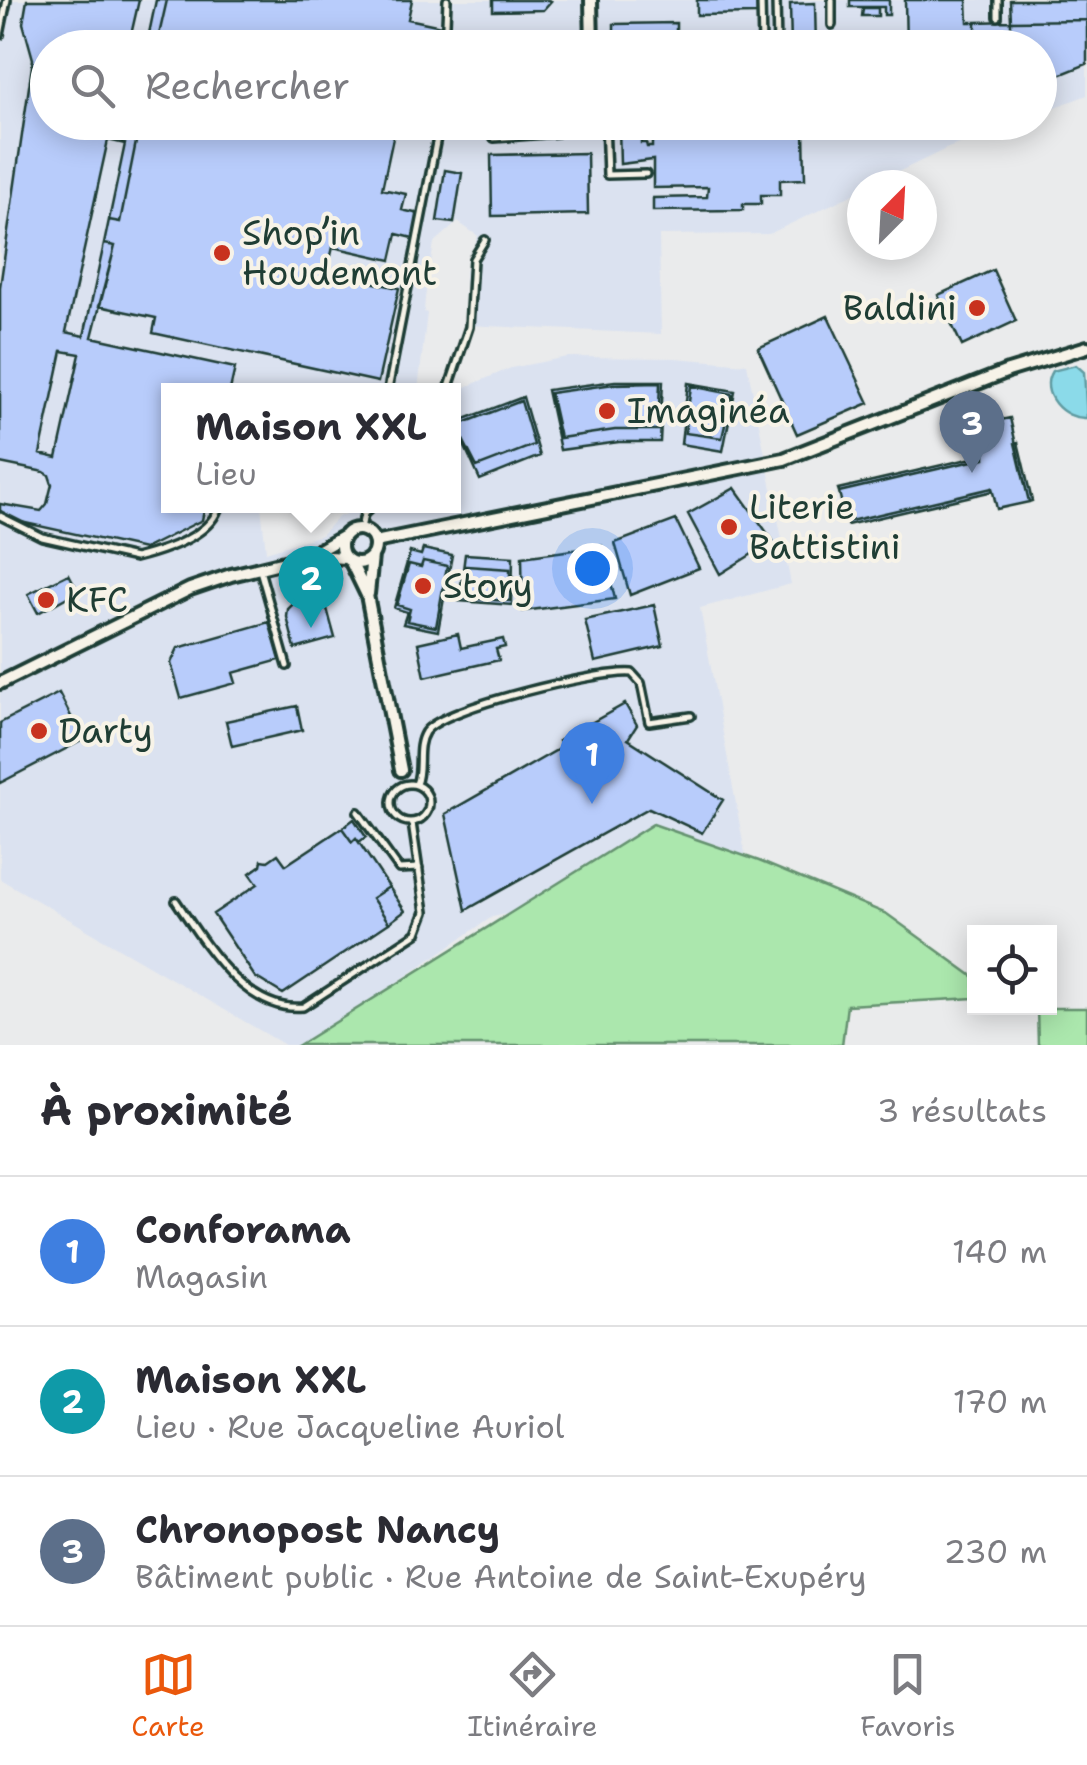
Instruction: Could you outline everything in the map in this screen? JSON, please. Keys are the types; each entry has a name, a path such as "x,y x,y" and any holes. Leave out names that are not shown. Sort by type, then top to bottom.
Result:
{"street":[{"path":"591,0 592,30"},
{"path":"375,542 784,459 1008,370 1087,347"},
{"path":"0,683 154,604 260,567 309,556 351,530 362,529 375,542 368,595 401,770"},
{"path":"344,536 341,548 368,595"},
{"path":"309,556 364,562 372,556"}],"lane":[{"path":"0,35 7,0"},
{"path":"446,30 448,0"},
{"path":"761,0 762,30"},
{"path":"776,0 777,30"},
{"path":"832,0 832,26"},
{"path":"998,0 998,17"},
{"path":"389,383 437,140"},
{"path":"606,140 607,175 646,174"},
{"path":"450,383 469,327 474,259 485,240"},
{"path":"0,516 42,537 134,558 206,527 217,513"},
{"path":"362,529 366,513"},
{"path":"260,567 288,666"},
{"path":"414,784 420,744 436,720 502,697 632,673 641,682 650,722 691,716"},
{"path":"401,770 427,793 430,805 426,815 412,823 393,813 391,798 401,770"},
{"path":"397,788 414,784"},
{"path":"358,812 398,869 419,868"},
{"path":"176,901 228,974 275,1002 304,1007 416,933 426,912 412,823"}],"shaded area":[{"path":"0,0 1087,0 1087,95 1057,106 1057,30 30,30 30,140 969,140 902,170 847,170 847,197 769,234 659,235 661,334 466,325 465,272 478,236 458,222 434,243 425,298 427,313 419,383 161,383 161,513 262,513 266,552 321,535 338,517 348,513 461,513 461,389 511,368 567,357 675,358 747,364 791,584 700,608 747,864 492,917 306,1045 285,1045 0,879"}],"green space":[{"path":"653,824 759,861 887,914 967,972 967,998 847,1005 842,1045 299,1045"},
{"path":"1057,1008 1087,1008 1087,1045 1038,1045 1037,1015 1057,1015"}],"water":[{"path":"1076,365 1084,372 1087,418 1062,410 1048,388 1052,371"}],"building":[{"path":"27,0 139,0 132,30 30,30 30,48 23,23"},
{"path":"156,0 167,0 160,30 150,30"},
{"path":"167,0 412,0 408,19 441,26 440,30 160,30"},
{"path":"493,0 551,1 543,10 493,11"},
{"path":"697,0 757,0 757,14 697,15"},
{"path":"850,0 889,0 889,15 884,15 884,7 850,7"},
{"path":"905,0 967,0 968,22 976,22 976,30 906,30"},
{"path":"1010,0 1087,0 1087,20 1011,21"},
{"path":"815,3 816,30 791,30 790,4"},
{"path":"863,8 878,8 878,16 862,16"},
{"path":"1087,20 1087,64 1057,76 1057,30 1011,30 1011,21"},
{"path":"1011,21 1011,30 976,30 976,22"},
{"path":"676,23 676,30 614,30 614,24"},
{"path":"30,80 30,140 108,140 66,332 84,336 104,244 115,246 92,337 235,368 232,383 161,383 161,513 204,513 202,520 144,549 7,519 0,504 41,511 52,484 44,472 0,463 0,287","holes":["62,351 80,354 57,458 40,454"]},
{"path":"108,140 136,140 120,222 109,220 125,144"},
{"name":"Shop’in Houdemont","path":"136,140 392,140 382,189 406,194 402,210 419,214 413,238 397,234 391,260 333,247 327,273 399,288 378,382 153,333 156,318 99,306 115,246 104,244 109,220 120,222"},
{"path":"619,140 641,140 652,147 652,140 804,140 805,179 780,180 780,195 761,195 761,204 743,204 743,210 653,211 653,198 707,197 708,187 653,188 653,160 620,164"},
{"path":"587,153 588,214 492,216 491,155"},
{"path":"445,170 462,173 454,223 437,221"},
{"name":"Baldini","path":"993,270 1016,321 962,346 938,295"},
{"path":"828,316 869,403 797,434 758,348"},
{"path":"615,381 663,381 660,442 619,442 560,450 547,390","holes":["660,383 658,430 615,430 560,438 550,393 614,384"]},
{"name":"Imaginéa","path":"660,383 658,430 615,430 560,438 550,393 614,384"},
{"path":"688,383 735,391 723,451 681,444","holes":["691,386 732,394 722,438 685,433"]},
{"path":"691,386 732,394 722,438 685,433"},
{"path":"523,397 540,456 480,480 461,436 477,467 534,445 521,401 461,424 461,420"},
{"path":"521,401 534,445 477,467 461,436 461,424"},
{"path":"1010,418 1029,502 997,509 992,488 846,522 839,492 985,458 978,425"},
{"path":"1018,442 1032,501 1029,502 1015,443"},
{"path":"985,455 839,492 838,489"},
{"name":"Literie Battistini","path":"735,488 773,541 720,574 688,514"},
{"path":"992,488 993,491 847,525 846,522"},
{"path":"676,520 699,568 630,595 615,543"},
{"path":"602,546 615,599 523,611 522,557"},
{"path":"423,549 452,555 438,631 403,624 407,612 394,608 410,552 421,555","holes":["423,561 447,566 436,627 407,621 410,609 397,605 409,564 421,567"]},
{"path":"465,554 513,557 512,605 459,601","holes":["466,566 510,569 510,601 462,598"]},
{"name":"Story","path":"423,561 447,566 436,627 407,621 410,609 397,605 409,564 421,567"},
{"path":"466,566 510,569 510,601 462,598"},
{"path":"69,574 78,591 38,613 28,594"},
{"path":"323,594 335,638 295,649 288,609 295,602"},
{"path":"654,605 663,646 595,662 585,620"},
{"path":"269,622 280,660 233,673 236,683 181,698 171,663 178,648"},
{"path":"458,634 461,648 503,639 505,647 496,649 499,660 425,677 418,643"},
{"name":"Darty","path":"59,693 83,740 0,783 0,723"},
{"path":"625,704 637,725 628,739 723,800 702,833 649,808 466,910 445,814 562,747 559,741"},
{"path":"297,706 302,730 232,746 226,721"},
{"path":"354,819 366,837 359,842 356,838 352,842 342,828"},
{"path":"342,828 352,842 356,838 389,887 372,898 389,923 283,994 255,977 213,914 258,884 250,873 262,860 268,861 278,854 286,865"},
{"path":"389,887 405,911 389,923 372,898"}],"place":[{"name":"Shop’in Houdemont","path":"222,253"},
{"name":"Baldini","path":"977,308"},
{"name":"Imaginéa","path":"607,411"},
{"name":"Chronopost Nancy","path":"972,473"},
{"name":"Literie Battistini","path":"729,527"},
{"name":"Story","path":"423,586"},
{"name":"KFC","path":"46,600"},
{"name":"Maison XXL","path":"311,628"},
{"name":"Darty","path":"39,731"},
{"name":"Conforama","path":"592,804"}]}
